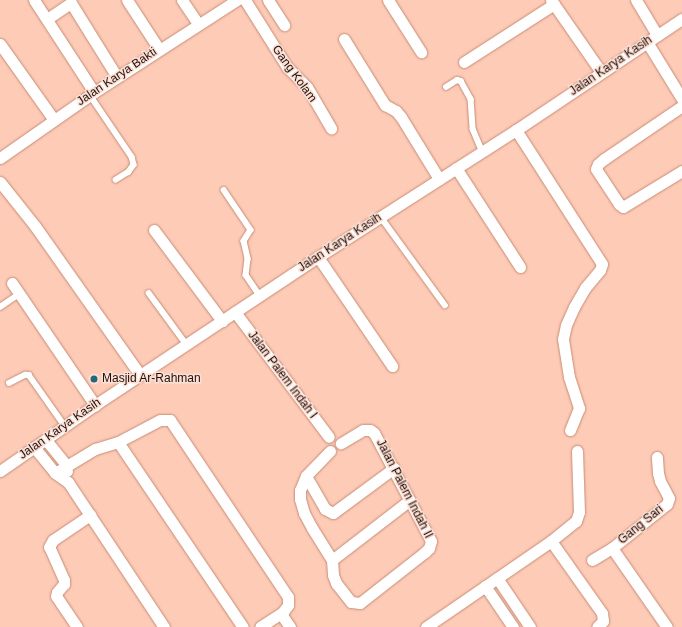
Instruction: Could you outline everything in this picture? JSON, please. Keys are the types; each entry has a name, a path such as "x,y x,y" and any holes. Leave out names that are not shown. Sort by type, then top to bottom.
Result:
{"street":[{"path":"34,0 92,94"},
{"path":"127,0 159,49"},
{"path":"182,0 198,24"},
{"name":"Jalan Karya Bakti","path":"0,158 117,77 198,24 221,4 237,0"},
{"name":"Gang Kolam","path":"244,0 287,67 307,87 331,128"},
{"path":"268,0 284,25"},
{"path":"388,0 421,52"},
{"path":"636,0 657,35"},
{"path":"47,20 70,1 117,77"},
{"path":"464,62 552,2 602,72"},
{"name":"Jalan Karya Kasih","path":"0,470 318,257 482,150 516,130 682,19"},
{"path":"344,39 385,105 396,111 401,117 439,179"},
{"path":"647,42 682,99"},
{"path":"0,44 54,120"},
{"path":"682,106 604,159 598,164 596,169 623,207 682,172"},
{"path":"516,130 602,264 600,270 585,288 574,307 566,325 563,339 569,377 579,408 570,430"},
{"path":"456,168 520,267"},
{"path":"0,182 35,226 140,375"},
{"path":"154,230 222,322"},
{"path":"318,257 392,366"},
{"path":"12,283 95,405"},
{"name":"Jalan Palem Indah I","path":"235,312 329,437"},
{"path":"55,473 94,449 118,442 160,420 167,419 173,423 286,592 288,597 288,605 281,614 260,627"},
{"name":"Jalan Palem Indah II","path":"330,451 306,476 300,490 301,505 312,528 332,560 333,575 343,595 355,604 365,600 430,546 431,540 377,436 370,430 362,430 341,443"},
{"path":"329,437 338,437 341,443 338,450 330,451 326,445 329,437"},
{"path":"46,440 66,465 68,482"},
{"path":"118,442 243,627"},
{"path":"34,448 55,473 68,482 164,627"},
{"path":"426,627 551,541 570,526 578,517 577,451"},
{"name":"Gang Sari","path":"657,457 658,473 660,481 668,494 668,502 612,548 667,627"},
{"path":"306,476 324,509 333,513 394,468"},
{"path":"332,560 410,500"},
{"path":"77,627 56,596 57,592 64,584 64,580 49,548 53,540 90,515"},
{"path":"551,541 602,613 603,621 597,627"},
{"path":"592,560 612,548"},
{"path":"497,578 530,627"},
{"path":"485,586 513,627"},
{"path":"281,614 290,627"}],"lane":[{"path":"446,87 457,80 461,81 471,99 473,129 482,150"},
{"path":"92,94 132,157 134,165 129,172 116,180"},
{"path":"224,190 251,230 244,242 248,259 246,275 260,297"},
{"path":"381,217 445,306"},
{"path":"149,293 187,345"},
{"path":"0,307 19,294"},
{"path":"10,383 25,375 29,375 65,426"}],"place":[{"name":"Masjid Ar-Rahman","path":"94,379"}]}
